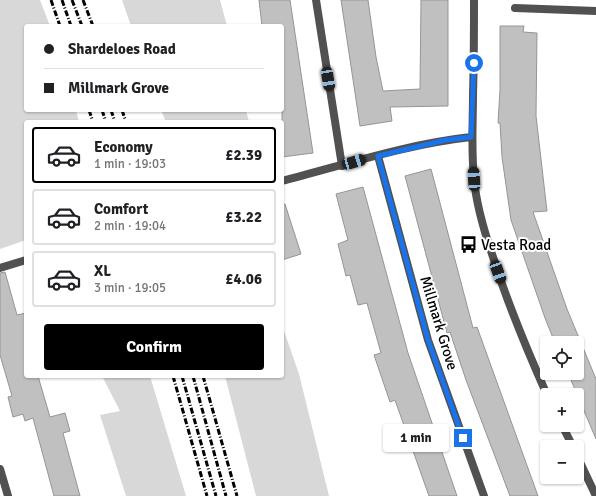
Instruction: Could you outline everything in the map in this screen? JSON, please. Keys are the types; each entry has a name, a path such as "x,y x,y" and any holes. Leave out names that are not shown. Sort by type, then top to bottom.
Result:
{"street":[{"path":"316,0 342,166"},
{"path":"474,0 471,137 477,204 484,230 518,328 544,388"},
{"path":"515,8 596,11"},
{"path":"284,180 446,140 471,137"},
{"name":"Millmark Grove","path":"378,156 428,340 484,496"},
{"path":"0,268 24,261"},
{"path":"0,469 8,496"},
{"path":"584,471 596,496"}],"shaded area":[{"path":"0,0 40,0 49,24 24,24 24,112 76,112 78,120 24,120 24,241 0,249"},
{"path":"122,0 220,0 226,24 130,24"},
{"path":"162,112 246,112 248,120 165,120"},
{"path":"284,331 299,374 329,496 256,496 226,378 284,378"},
{"path":"103,378 151,378 186,496 126,496 100,415 120,411"}],"building":[{"path":"259,0 290,0 313,153 284,157 284,120 282,120 282,112 284,112 284,24 262,24"},
{"path":"341,0 368,0 376,57 383,91 420,89 421,0 448,0 448,106 390,107 392,121 360,126"},
{"path":"500,26 524,26 523,32 537,33 536,116 547,211 533,212 567,309 578,336 552,336 511,220 502,157 500,123 498,123 500,90"},
{"path":"431,169 473,328 477,327 538,496 510,496 466,380 450,332 447,333 405,176"},
{"path":"363,187 408,353 457,496 429,496 395,400 390,402 374,355 381,353 367,303 358,305 350,275 346,276 338,244 348,240 336,194"},
{"path":"284,204 301,254 284,259"},
{"path":"5,272 17,315 24,313 24,378 39,378 50,417 65,413 70,431 63,433 80,496 54,496 33,418 25,421 23,414 13,417 8,397 12,396 0,355 0,273"},
{"path":"584,350 596,379 596,439 584,411 584,388 574,388 571,380 584,380"}],"railway":[{"path":"51,0 59,24"},
{"path":"62,0 70,24"},
{"path":"72,0 81,24"},
{"path":"83,0 92,24"},
{"path":"90,112 92,120"},
{"path":"103,112 105,120"},
{"path":"112,112 114,120"},
{"path":"123,112 125,120"},
{"path":"174,378 207,496"},
{"path":"183,378 216,496"},
{"path":"194,378 226,496"},
{"path":"204,378 237,496"}],"place":[{"name":"Vesta Road","path":"468,245"}],"route":[{"path":"463,438 428,340 378,156 446,140 471,137 474,63"}]}
